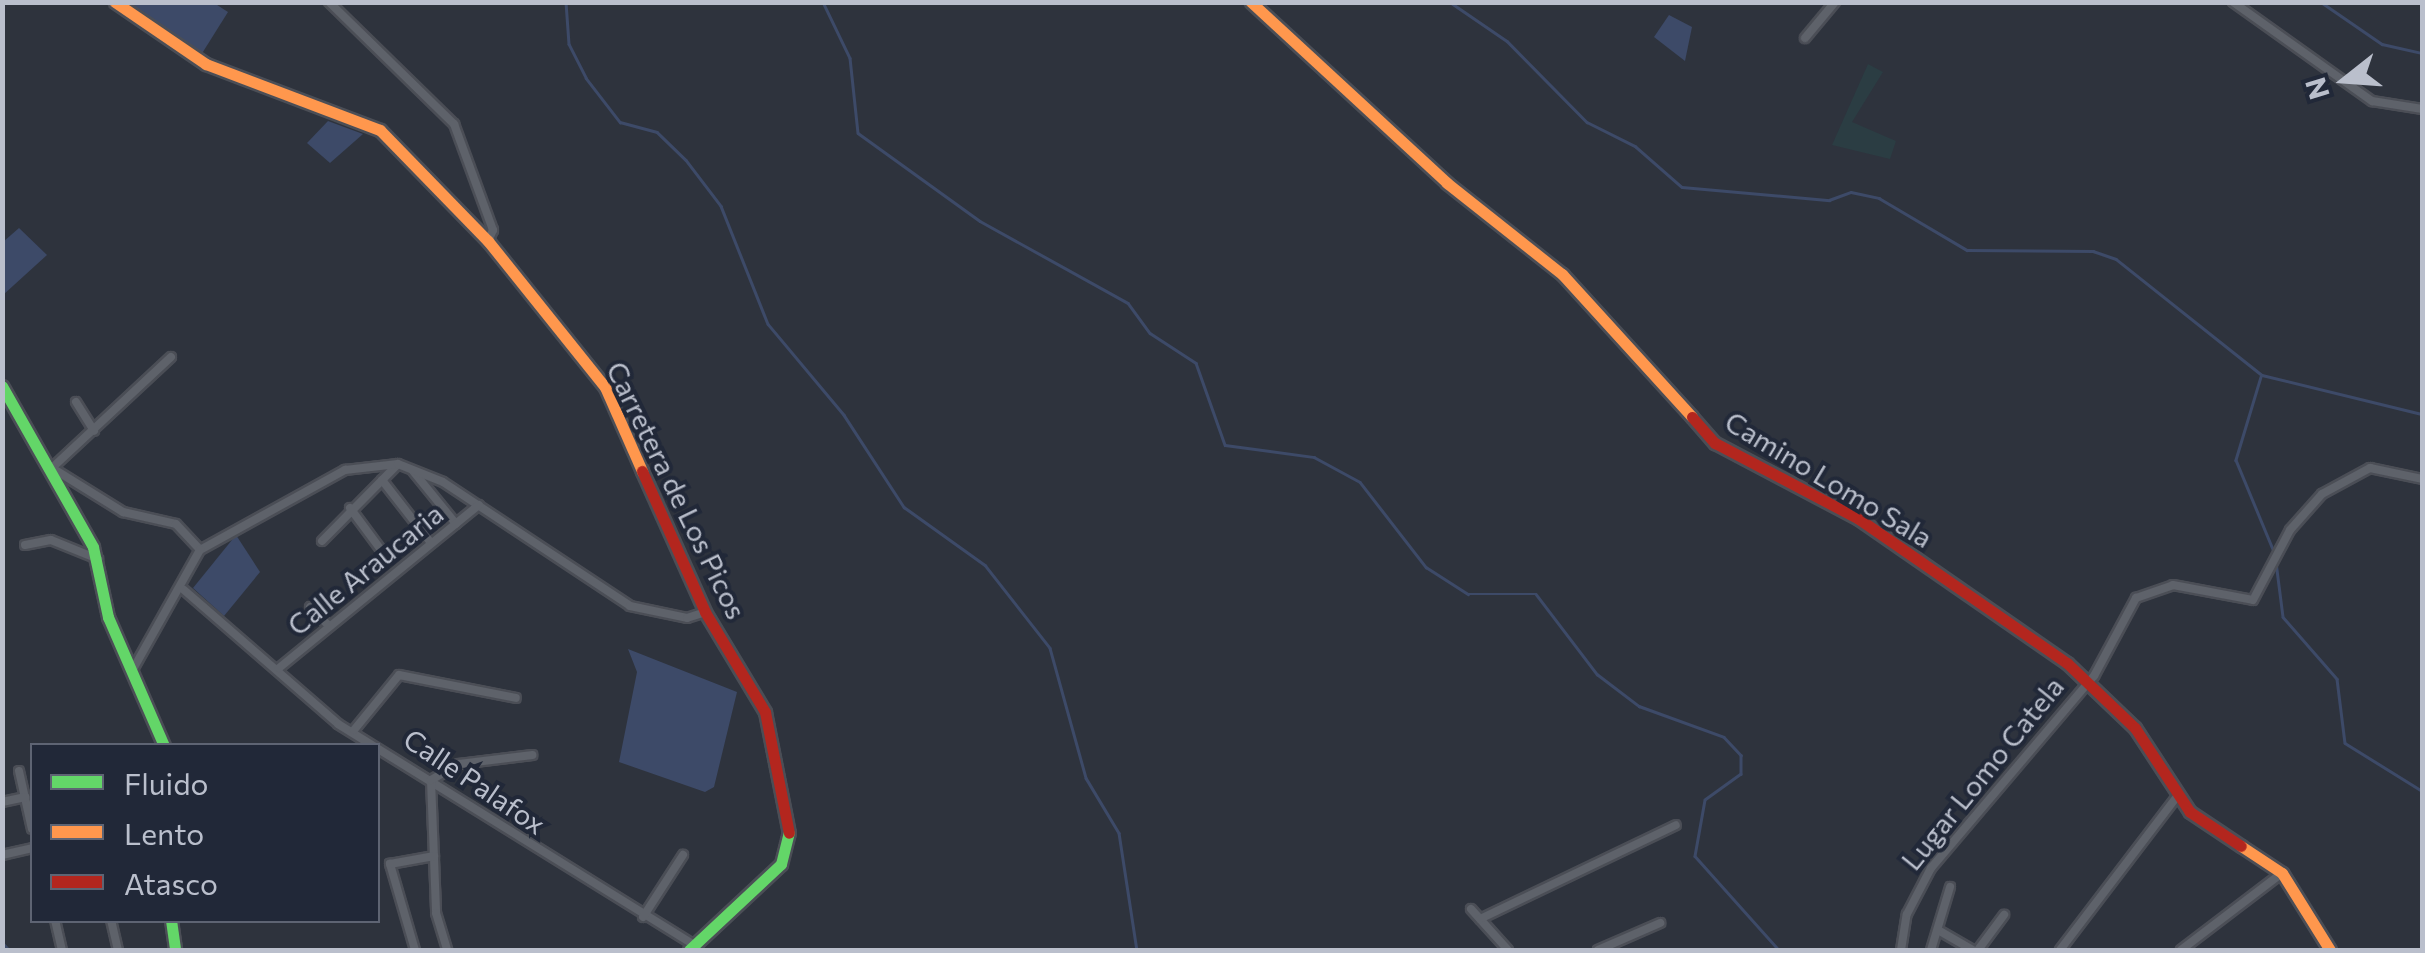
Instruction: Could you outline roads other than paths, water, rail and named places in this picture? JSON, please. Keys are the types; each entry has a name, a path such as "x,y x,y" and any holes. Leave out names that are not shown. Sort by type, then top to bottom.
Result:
{"street":[{"name":"Carretera de Los Picos","path":"116,2 206,64 380,130 488,241 605,387 704,612 765,712 790,836 782,864 692,948"},
{"path":"329,2 454,124 493,230 488,241"},
{"name":"Camino Lomo Sala","path":"1252,2 1572,284 1715,444 1859,519 2084,682 2135,728 2176,798 2282,873 2330,950"},
{"path":"1805,38 1835,2"},
{"path":"2233,2 2372,100 2422,108"},
{"path":"52,468 172,357"},
{"path":"2,386 52,468 98,558 108,618 163,743"},
{"path":"76,402 94,430"},
{"path":"132,670 184,590 200,550 321,482 374,462 410,468 479,505 630,606 687,618 704,612"},
{"path":"322,541 350,508 398,464"},
{"path":"52,468 124,512 176,524 200,550"},
{"path":"410,468 456,524"},
{"name":"Lugar Lomo Catela","path":"1901,950 1906,914 1931,868 2084,682 2136,598 2173,584 2252,600 2290,530 2322,494 2370,468 2422,479"},
{"path":"382,480 431,543"},
{"name":"Calle Araucaria","path":"279,668 479,505"},
{"path":"350,508 379,548"},
{"path":"25,545 50,540 98,558"},
{"name":"Calle Palafox","path":"184,590 374,743"},
{"path":"310,607 328,625"},
{"path":"354,730 399,675 516,698"},
{"name":"Calle Palafox","path":"380,747 692,948"},
{"path":"447,950 434,856 432,780 460,764 532,754"},
{"path":"19,771 30,820"},
{"path":"2,802 25,797"},
{"path":"2060,950 2176,798"},
{"path":"1480,919 1676,825"},
{"path":"2,855 30,848"},
{"path":"643,917 683,855"},
{"path":"415,950 390,864 434,856"},
{"path":"2181,950 2282,873"},
{"path":"1931,950 1950,888"},
{"path":"1471,909 1508,950"},
{"path":"1938,930 1975,950 2004,914"},
{"path":"56,923 62,950"},
{"path":"112,923 118,950"},
{"path":"172,923 175,950"},
{"path":"1598,950 1660,923"}],"water":[{"path":"130,3 214,3 228,12 201,55"},
{"path":"1669,15 1692,27 1685,61 1654,37"},
{"path":"328,121 363,134 330,163 307,143"},
{"path":"19,228 47,255 3,295 3,242"},
{"path":"236,535 260,572 224,616 193,588"},
{"path":"628,649 737,692 714,787 705,792 619,762 637,672"}],"waterway":[{"path":"566,2 569,44 586,78 620,122 657,132 686,160 721,206 768,324 844,415 904,507 985,565 1050,648 1086,778 1119,833 1137,950"},
{"path":"823,2 850,58 858,133 980,221 1128,303 1150,333 1196,363 1225,445 1314,457 1360,482 1426,567 1468,594 1536,594 1597,674 1639,706 1724,737 1741,755 1741,774 1705,800 1695,856 1779,950"},
{"path":"1450,2 1507,41 1587,122 1635,146 1682,187 1829,200 1851,192 1879,198 1967,250 2093,251 2116,259 2262,375 2422,414"},
{"path":"2321,2 2382,44 2422,53"},
{"path":"2261,377 2236,460 2275,554"},
{"path":"2276,562 2283,617 2337,679 2345,743 2422,791"},
{"path":"2,942 9,950"}]}
